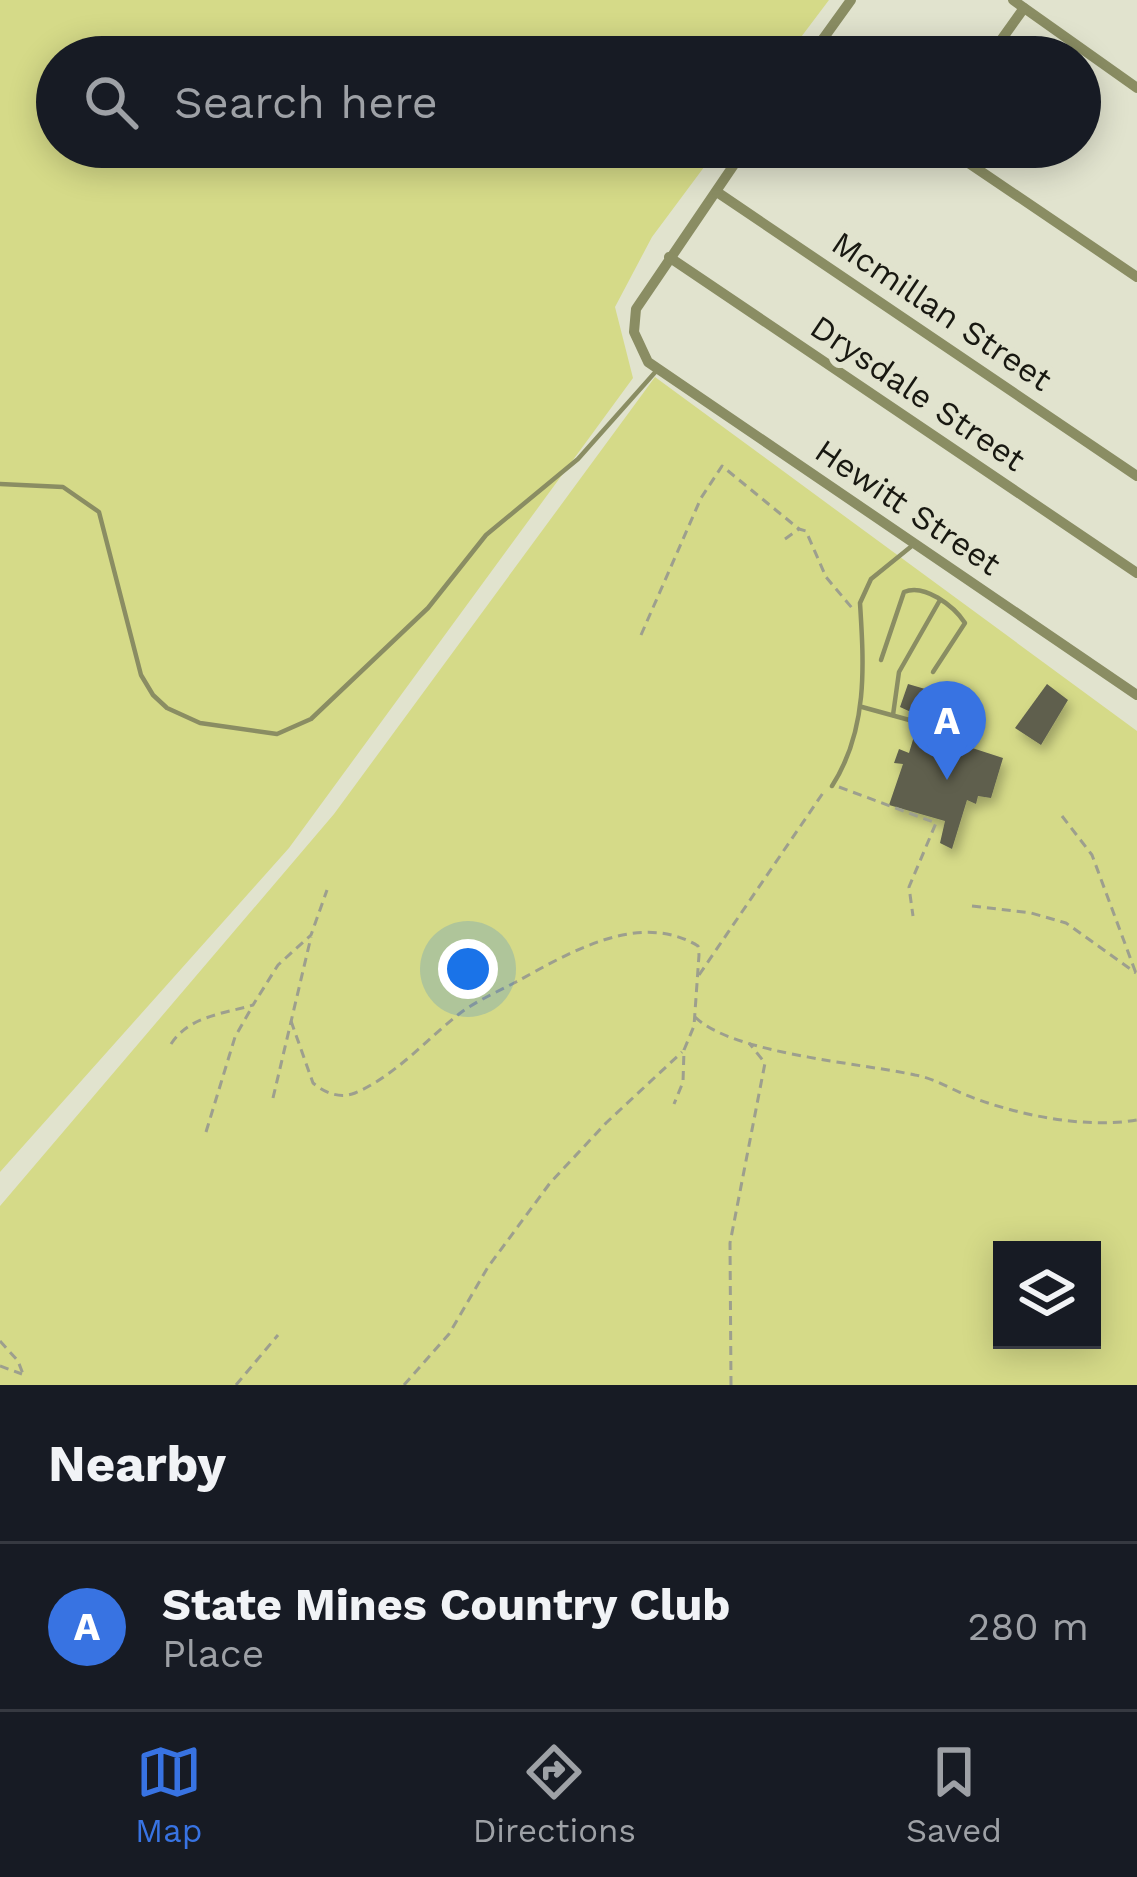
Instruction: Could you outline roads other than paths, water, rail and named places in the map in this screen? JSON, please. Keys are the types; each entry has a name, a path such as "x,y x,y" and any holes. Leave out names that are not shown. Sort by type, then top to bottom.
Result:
{"street":[{"path":"825,36 851,0"},
{"path":"1013,0 1064,36"},
{"path":"1004,36 1024,8"},
{"path":"1101,63 1137,88"},
{"path":"653,366 638,348 633,321 669,257 732,168"},
{"path":"976,168 1137,277"},
{"name":"Mcmillan Street","path":"717,192 1137,476"},
{"name":"Drysdale Street","path":"669,257 1137,573"},
{"name":"Hewitt Street","path":"653,366 1137,695"}],"lane":[{"path":"0,484 63,487 98,512 141,674 167,708 200,723 277,734 311,719 428,608 486,535 514,508 568,470 653,366"},
{"path":"832,786 849,756 862,707 863,589 915,544"},
{"path":"881,660 904,592 919,589 940,600 965,623 933,672"},
{"path":"893,715 899,672 940,600"},
{"path":"862,707 913,721"}],"place":[{"name":"State Mines Country Club","path":"947,780"}]}
